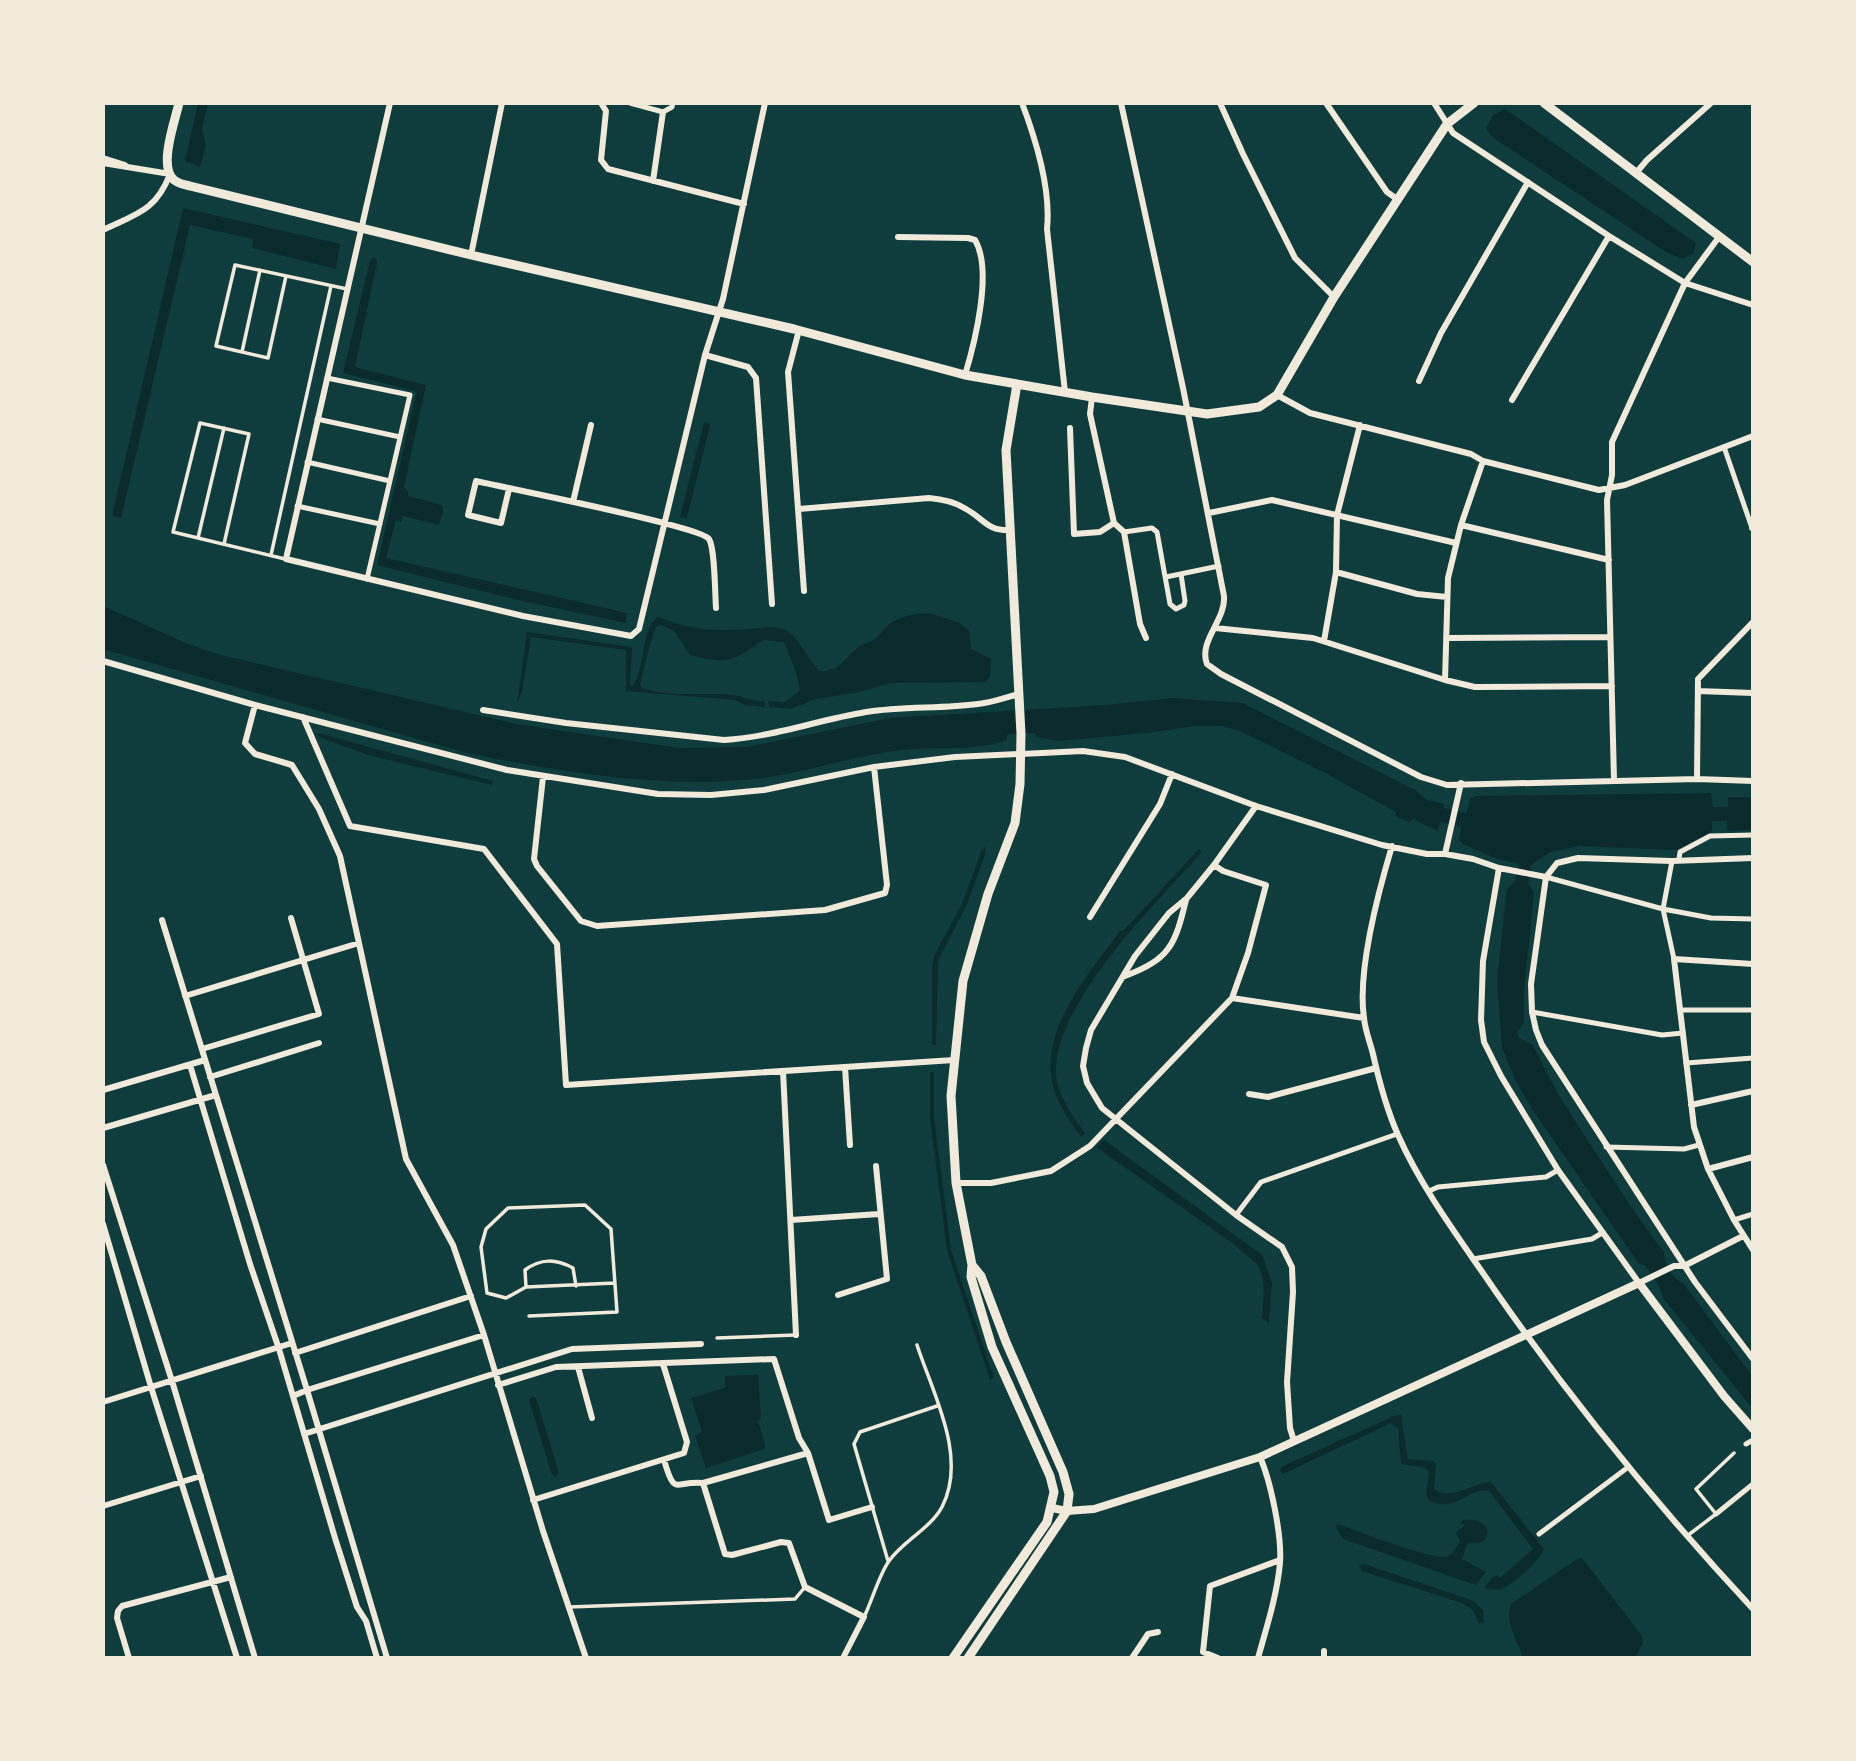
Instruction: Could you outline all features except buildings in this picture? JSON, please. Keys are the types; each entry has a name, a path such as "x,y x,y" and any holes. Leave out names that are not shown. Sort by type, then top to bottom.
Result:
{"main road":[{"path":"179,103 166,159 174,180 190,186 471,255 799,330 965,375 1208,414 1259,407 1277,395 1334,297 1447,124 1474,103"},
{"path":"1544,103 1753,262"},
{"path":"953,1658 1046,1522 1052,1508 1054,1492 1050,1476 992,1347 971,1278 972,1265 956,1183 951,1096 963,981 988,894 1015,823 1022,755 1006,450 1017,384"},
{"path":"970,1657 1068,1511 1069,1494 1063,1472 1006,1342 981,1276 972,1265"}],"street":[{"path":"390,103 285,559 523,616 631,636 639,629 705,355 723,299 765,103"},
{"path":"471,255 502,103"},
{"path":"601,103 606,111 601,160 612,172 744,204"},
{"path":"629,103 663,112 672,107 673,103"},
{"path":"1022,103 1032,125 1048,205 1047,229 1065,392"},
{"path":"1121,103 1219,566 1225,607 1204,650 1205,659 1213,670 1421,777 1447,785 1614,780 1753,781"},
{"path":"1220,103 1242,154 1295,258 1334,297"},
{"path":"1326,103 1387,192 1397,199"},
{"path":"1434,103 1453,133 1609,236 1685,283 1753,305"},
{"path":"1636,173 1711,103"},
{"path":"653,181 663,112"},
{"path":"103,160 170,174 149,208 103,230"},
{"path":"1419,381 1441,333 1528,182"},
{"path":"1512,400 1609,236"},
{"path":"898,237 968,238 977,243 982,265 981,299 965,375"},
{"path":"1614,780 1607,500 1612,475 1612,442 1685,283 1719,237"},
{"path":"799,330 788,372 804,591"},
{"path":"705,355 748,367 756,378 772,604"},
{"path":"327,378 410,395 368,579"},
{"path":"1277,395 1310,413 1471,454 1483,461 1598,491 1625,485 1753,436"},
{"path":"1092,397 1090,414 1114,523 1124,532 1140,624 1146,638"},
{"path":"317,419 400,437"},
{"path":"573,502 591,425"},
{"path":"1324,641 1336,572 1339,524 1337,515 1360,425"},
{"path":"1070,428 1074,534 1100,532 1114,523"},
{"path":"1724,447 1753,528"},
{"path":"1445,680 1448,578 1461,525 1483,461"},
{"path":"307,462 390,481"},
{"path":"509,489 501,523 468,515 476,481 704,534 712,545 716,608"},
{"path":"799,509 942,499 967,509 995,530 1010,530"},
{"path":"1209,513 1272,500 1456,543"},
{"path":"297,506 380,524"},
{"path":"1461,525 1609,560"},
{"path":"1124,532 1153,528 1157,532 1170,604 1176,608 1184,605 1185,601 1181,575"},
{"path":"1166,577 1219,566"},
{"path":"1336,572 1418,594 1447,597"},
{"path":"1697,779 1698,679 1753,622"},
{"path":"1215,628 1277,633 1324,641 1475,687 1612,686"},
{"path":"1447,638 1610,637"},
{"path":"103,661 255,705 508,770 658,794 710,795 764,790 874,768 955,757 1083,751 1125,757 1256,806 1392,846 1482,862 1711,918 1753,919"},
{"path":"1698,691 1753,693"},
{"path":"483,710 566,723 724,740 783,732 864,712 1020,699"},
{"path":"255,705 245,743 255,754 292,765 319,809 340,856 406,1158 453,1245 586,1658"},
{"path":"303,717 351,826 484,849 557,944 566,1085 954,1060"},
{"path":"543,777 534,859 586,924 597,926 825,910 885,893 887,886 874,768"},
{"path":"1090,917 1160,804 1172,774"},
{"path":"1446,854 1461,783"},
{"path":"1256,806 1214,865 1186,898 1169,913 1135,956 1091,1030 1083,1066 1087,1083 1102,1108 1282,1247 1292,1267 1287,1382 1290,1427 1294,1441"},
{"path":"1753,835 1710,836 1680,852 1675,860 1663,908 1674,959 1691,1105 1699,1145 1734,1220 1753,1250"},
{"path":"1392,846 1369,940 1363,990 1364,1018 1395,1135 1524,1335 1627,1468 1753,1609"},
{"path":"1753,858 1566,860 1557,863 1546,877 1531,984 1532,1012 1542,1045 1684,1266 1753,1359"},
{"path":"956,1183 991,1184 1051,1171 1090,1146 1232,998 1248,953 1266,885 1223,871 1214,865"},
{"path":"1499,868 1483,961 1481,1020 1484,1042 1500,1076 1558,1170 1724,1396 1753,1429"},
{"path":"1125,976 1150,967 1167,952 1179,932 1186,898"},
{"path":"202,1049 318,1014 290,918"},
{"path":"162,920 387,1658"},
{"path":"185,996 359,943"},
{"path":"1674,959 1753,964"},
{"path":"1232,998 1364,1018"},
{"path":"1680,1010 1753,1010"},
{"path":"1532,1012 1662,1035 1683,1033"},
{"path":"210,1077 318,1043"},
{"path":"1686,1063 1753,1058"},
{"path":"103,1090 205,1060"},
{"path":"190,1065 357,1607 366,1621 377,1658"},
{"path":"845,1067 850,1145"},
{"path":"1249,1094 1268,1097 1376,1068"},
{"path":"783,1071 796,1335"},
{"path":"1691,1105 1753,1091"},
{"path":"103,1128 216,1095"},
{"path":"1236,1214 1261,1182 1395,1135"},
{"path":"1606,1147 1684,1149 1699,1145"},
{"path":"1708,1169 1753,1157"},
{"path":"103,1165 172,1381 255,1658"},
{"path":"838,1295 887,1279 876,1167"},
{"path":"1429,1191 1438,1187 1546,1177 1558,1170"},
{"path":"234,1209 250,1204"},
{"path":"791,1220 879,1214"},
{"path":"1734,1220 1753,1214"},
{"path":"103,1224 151,1387 237,1658"},
{"path":"1473,1259 1592,1239 1602,1233"},
{"path":"1052,1508 1068,1511 1094,1509 1260,1457 1674,1266 1684,1266 1743,1236"},
{"path":"250,1264 266,1259"},
{"path":"295,1353 471,1296"},
{"path":"265,1310 281,1306"},
{"path":"293,1396 484,1335"},
{"path":"103,1402 292,1343"},
{"path":"304,1434 572,1349 701,1344"},
{"path":"498,1385 556,1367 774,1359 829,1520 872,1507"},
{"path":"533,1500 681,1455 687,1446 663,1364"},
{"path":"578,1367 592,1418"},
{"path":"1746,1444 1753,1440"},
{"path":"664,1460 669,1478 675,1484 683,1486 695,1482 703,1483 808,1453"},
{"path":"1258,1658 1275,1595 1280,1560 1271,1492 1260,1457"},
{"path":"1539,1534 1627,1468"},
{"path":"103,1506 201,1476"},
{"path":"703,1483 724,1554 732,1555 781,1542 789,1543 805,1587 864,1617 843,1658"},
{"path":"1716,1514 1753,1484"},
{"path":"1218,1658 1203,1652 1210,1586 1280,1560"},
{"path":"130,1658 117,1618 119,1608 231,1577"},
{"path":"1132,1658 1148,1634 1158,1632"}],"lane":[{"path":"286,276 268,358 216,346 235,265 260,270 346,289"},
{"path":"242,352 260,270"},
{"path":"271,555 331,286"},
{"path":"224,544 249,434 200,423 173,532 285,559"},
{"path":"198,538 224,428"},
{"path":"528,1316 617,1312 615,1283 611,1229 585,1205 508,1208 486,1229 481,1247 487,1293 506,1298 526,1287 615,1283"},
{"path":"526,1287 525,1270 536,1262 561,1262 573,1268 576,1286"},
{"path":"717,1338 796,1335"},
{"path":"864,1617 888,1561 941,1509 949,1487 952,1460 950,1438 917,1345"},
{"path":"888,1561 854,1444 860,1432 937,1406"},
{"path":"1686,1537 1716,1514 1696,1489 1734,1453"},
{"path":"569,1607 794,1599 805,1587"}],"water":[{"path":"198,103 208,103 202,129 206,146 200,167 185,161"},
{"path":"1505,109 1696,243 1693,254 1682,259 1666,252 1492,137 1486,128 1493,115"},
{"path":"183,208 340,244 336,269 252,248 253,239 190,225 121,518 112,516"},
{"path":"376,258 377,262 355,367 426,385 404,487 408,496 438,504 443,511 439,525 403,516 401,522 396,520 386,558 627,613 626,623 518,600 377,565 416,394 415,391 343,373 370,260"},
{"path":"704,422 710,424 709,430 687,518 680,517"},
{"path":"103,606 217,654 516,724 679,748 747,747 890,718 1106,705 1172,698 1243,703 1415,790 1427,800 1444,804 1444,808 1467,813 1470,799 1476,796 1711,793 1713,807 1728,807 1728,797 1753,797 1753,830 1727,831 1727,821 1712,821 1712,831 1677,850 1579,846 1551,852 1531,865 1528,883 1534,893 1524,991 1524,1023 1517,1032 1519,1038 1533,1045 1570,1113 1664,1252 1672,1275 1683,1283 1753,1377 1753,1409 1663,1298 1660,1288 1645,1265 1639,1264 1532,1109 1516,1081 1502,1048 1497,980 1507,889 1515,881 1519,864 1495,858 1462,844 1459,839 1461,827 1440,822 1438,831 1413,819 1409,822 1329,775 1238,730 1221,726 1194,726 1059,741 1036,737 1035,733 1010,734 1007,735 1007,740 995,744 885,752 780,775 726,781 652,780 539,767 467,753 103,649"},
{"path":"929,613 960,623 969,631 971,649 991,659 990,676 986,682 891,683 816,699 791,709 769,707 768,701 784,702 800,691 784,642 763,640 729,660 713,660 690,655 674,631 661,625 656,627 650,644 640,684 642,688 675,694 736,696 764,701 765,707 745,705 735,700 626,691 626,650 531,637 517,705 527,632 631,647 632,687 639,670 648,630 658,617 708,630 771,627 783,629 794,637 819,671 827,671 838,666 862,645 875,639 896,620"},
{"path":"316,734 493,781 492,785 368,755 319,737"},
{"path":"986,846 967,904 938,961 936,1045 932,1045 932,965 935,954 962,904 981,852"},
{"path":"1199,849 1202,852 1137,923 1092,981 1074,1010 1062,1039 1056,1075 1069,1110 1085,1133 1081,1137 1054,1090 1051,1068 1059,1025 1081,985 1120,931 1124,930"},
{"path":"930,1072 934,1072 934,1117 951,1250 994,1378 990,1380 947,1250 930,1118"},
{"path":"1104,1140 1262,1255 1272,1283 1269,1323 1262,1318 1263,1283 1257,1264 1231,1242 1096,1147"},
{"path":"758,1375 761,1418 758,1421 766,1448 706,1468 695,1435 702,1432 691,1398 725,1388 725,1376"},
{"path":"532,1396 536,1398 559,1473 556,1477 552,1475 529,1400"},
{"path":"1401,1415 1408,1459 1434,1461 1436,1464 1434,1489 1447,1494 1491,1482 1544,1549 1532,1565 1502,1589 1484,1588 1494,1576 1501,1577 1533,1549 1489,1491 1475,1493 1448,1504 1429,1501 1426,1494 1429,1471 1422,1467 1401,1464 1398,1428 1391,1423 1283,1474 1280,1471 1281,1467"},
{"path":"1464,1520 1479,1522 1488,1532 1484,1541 1468,1543 1462,1559 1486,1572 1476,1585 1343,1539 1336,1527 1337,1524 1410,1549 1446,1557 1460,1542 1456,1533 1465,1525 1460,1523"},
{"path":"1582,1558 1642,1636 1643,1642 1636,1656 1523,1658 1510,1625 1511,1604"},
{"path":"1364,1564 1474,1601 1483,1610 1484,1623 1479,1623 1473,1610 1462,1603 1362,1571 1359,1566"}]}
